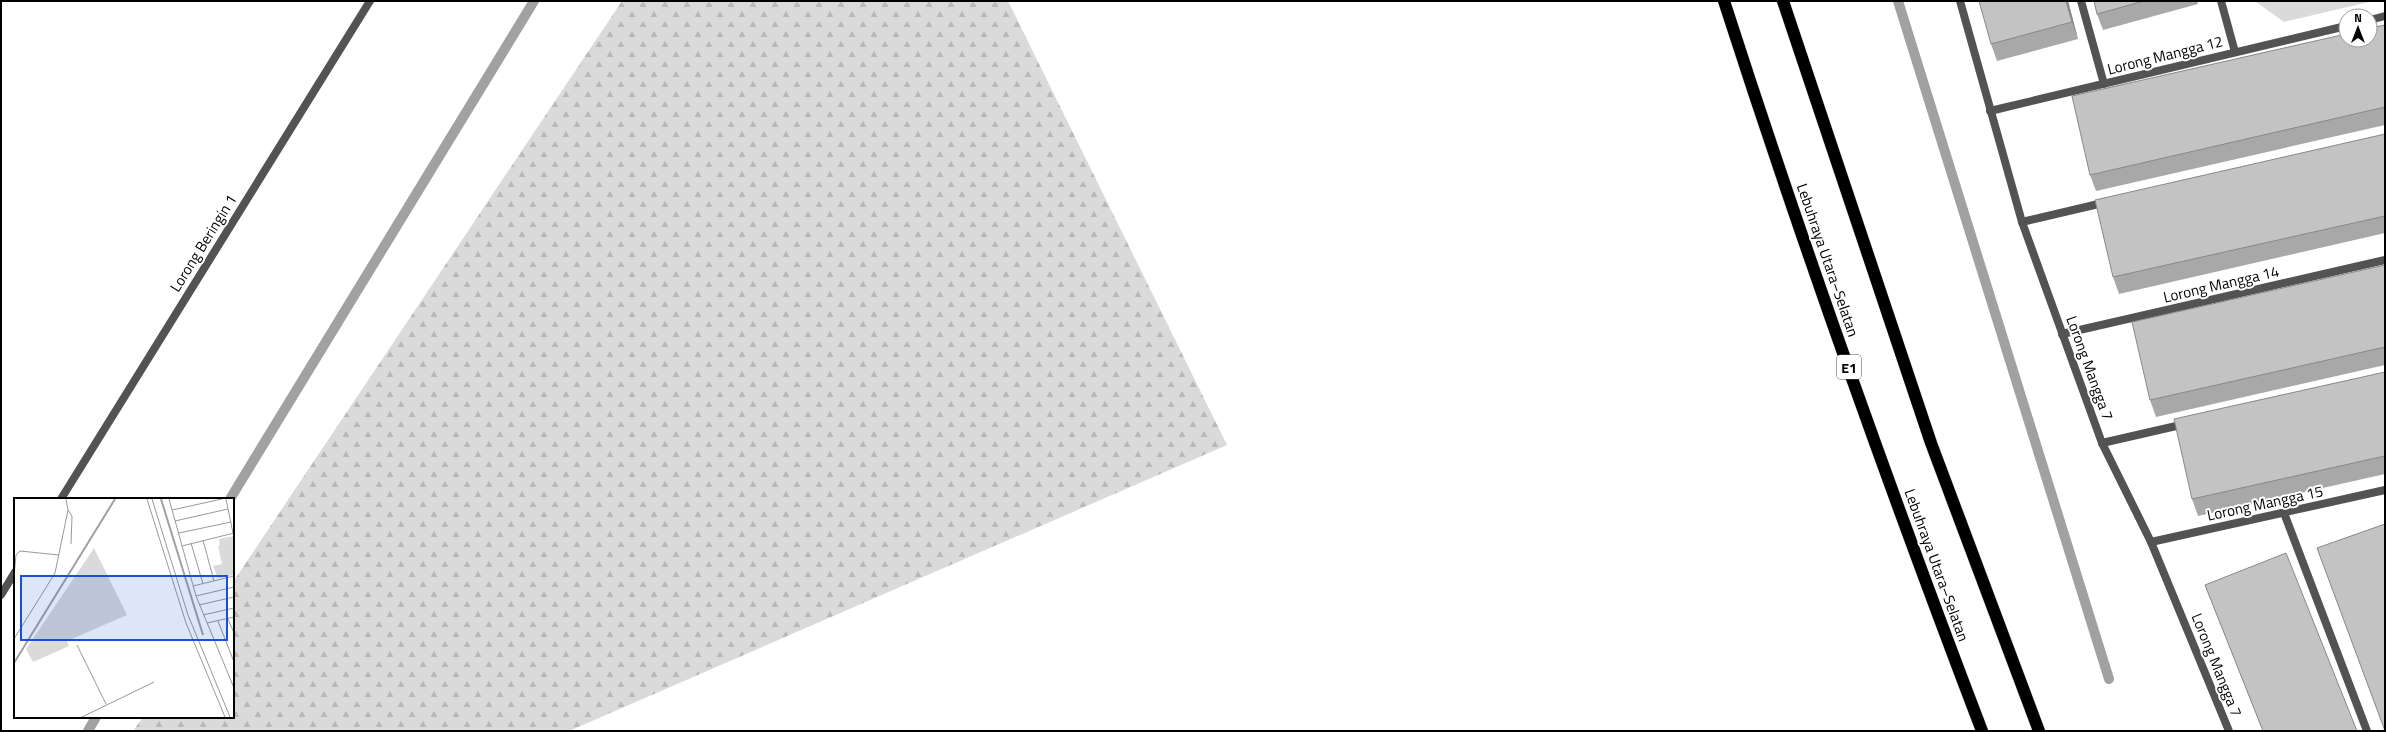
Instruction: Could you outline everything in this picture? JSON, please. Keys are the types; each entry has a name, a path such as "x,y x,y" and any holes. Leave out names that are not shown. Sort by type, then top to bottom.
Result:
{"highway":[{"name":"Lebuhraya Utara–Selatan","path":"1724,1 1771,147 1910,542 1982,731"},
{"path":"1783,1 1931,443 2039,731"}],"street":[{"name":"Lorong Beringin 1","path":"62,498 370,1"},
{"name":"Lorong Mangga 7","path":"1960,1 2022,222 2062,334 2102,442 2151,542 2229,731"},
{"path":"2081,1 2104,84"},
{"path":"2221,1 2235,52"},
{"name":"Lorong Mangga 12","path":"1990,111 2338,28"},
{"path":"2022,222 2114,200"},
{"name":"Lorong Mangga 14","path":"2062,334 2385,260"},
{"path":"2102,442 2194,422"},
{"name":"Lorong Mangga 15","path":"2151,542 2385,490"},
{"path":"2284,513 2367,731"},
{"path":"1,595 14,574"}],"green space":[{"path":"622,1 1008,1 1227,445 569,731 133,731 142,718 234,718 234,581"},
{"path":"2255,1 2373,1 2338,8 2338,9 2284,22"}],"building":[{"path":"1979,1 2066,1 2072,22 1991,44"},
{"path":"2094,1 2144,1 2097,14"},
{"path":"2385,25 2385,107 2090,175 2072,96 2338,36 2338,48 2378,48 2378,26"},
{"path":"2385,134 2385,216 2113,277 2095,200"},
{"path":"2385,265 2385,347 2150,400 2132,322"},
{"path":"2385,372 2385,456 2192,499 2174,419"},
{"path":"2385,524 2385,731 2317,548"},
{"path":"2286,553 2357,731 2263,731 2205,585"}],"waterway":[{"path":"231,498 534,1"},
{"path":"1898,1 2109,679"},
{"path":"88,731 95,718"}]}
